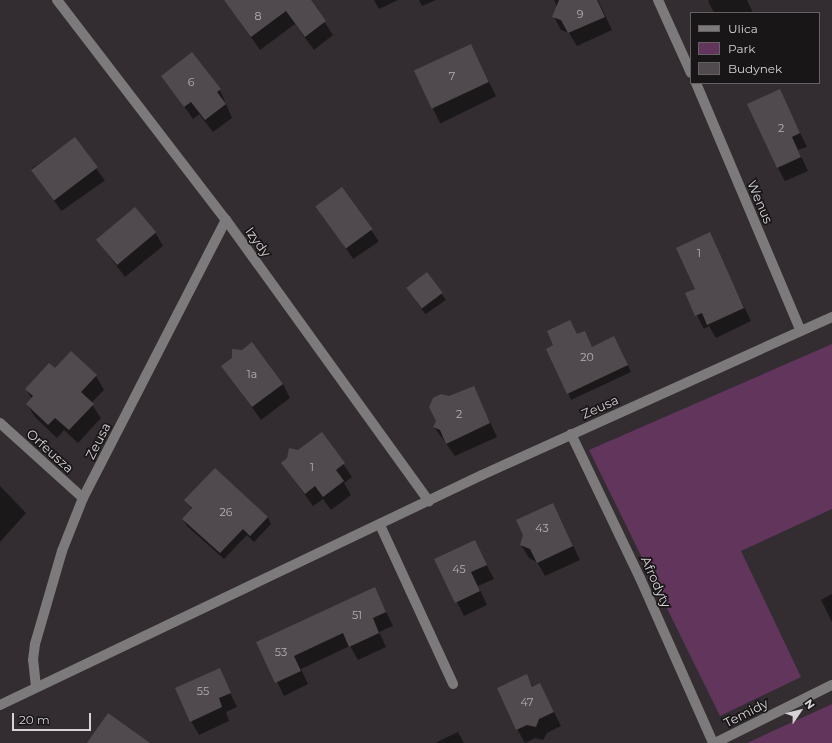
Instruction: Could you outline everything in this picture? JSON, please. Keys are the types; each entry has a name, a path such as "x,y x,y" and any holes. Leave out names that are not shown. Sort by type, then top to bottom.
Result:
{"street":[{"path":"658,0 690,71"},
{"name":"Izydy","path":"60,1 226,220 429,501"},
{"name":"Wenus","path":"696,84 801,331"},
{"name":"Zeusa","path":"36,687 33,660 40,624 62,551 83,498 226,220"},
{"name":"Zeusa","path":"0,705 571,434 832,317"},
{"name":"Orfeusza","path":"0,423 83,498"},
{"name":"Afrodyty","path":"571,434 640,578 714,743"},
{"path":"380,525 453,684"},
{"name":"Temidy","path":"714,743 832,685"}],"green space":[{"path":"832,344 832,509 741,551 801,677 720,716 589,450"},
{"path":"832,704 832,743 747,743"}],"building":[{"path":"224,0 311,0 326,21 305,37 286,11 251,37"},
{"path":"559,0 597,0 605,17 568,33 561,20 552,17"},
{"path":"471,44 489,82 432,109 414,71"},
{"path":"192,52 221,89 217,92 226,104 205,120 191,102 184,107 161,76"},
{"path":"780,89 800,133 792,137 801,157 777,168 747,104"},
{"path":"75,137 98,167 54,200 31,170"},
{"path":"342,187 373,229 346,248 315,206"},
{"path":"135,207 156,232 117,265 96,240"},
{"path":"710,232 744,308 707,325 702,313 695,316 685,293 695,289 676,248"},
{"path":"427,272 443,293 422,308 406,288"},
{"path":"570,320 577,334 585,331 592,347 614,336 628,365 567,394 546,349 553,345 547,331"},
{"path":"252,342 283,384 252,407 221,366 232,358 232,349 242,350"},
{"path":"71,351 97,375 81,392 94,404 69,430 55,418 48,425 26,404 33,396 25,389 49,363 55,368"},
{"path":"474,386 490,423 446,444 440,430 433,427 436,421 429,407 433,398 441,394 449,396"},
{"path":"322,432 345,463 336,470 344,481 323,497 315,486 305,494 281,463 287,458 289,448 298,450"},
{"path":"215,468 268,517 250,536 243,529 220,553 182,519 192,508 184,500"},
{"path":"553,503 573,546 537,563 530,549 520,545 523,535 516,520"},
{"path":"475,540 487,565 471,572 480,591 455,603 434,559"},
{"path":"375,587 386,612 373,618 379,633 349,647 343,633 294,656 301,671 275,683 256,642"},
{"path":"220,668 231,693 219,698 222,707 190,722 175,688"},
{"path":"527,674 532,687 540,683 554,712 539,719 536,727 527,725 516,730 497,688"},
{"path":"108,713 150,743 87,743"}]}
